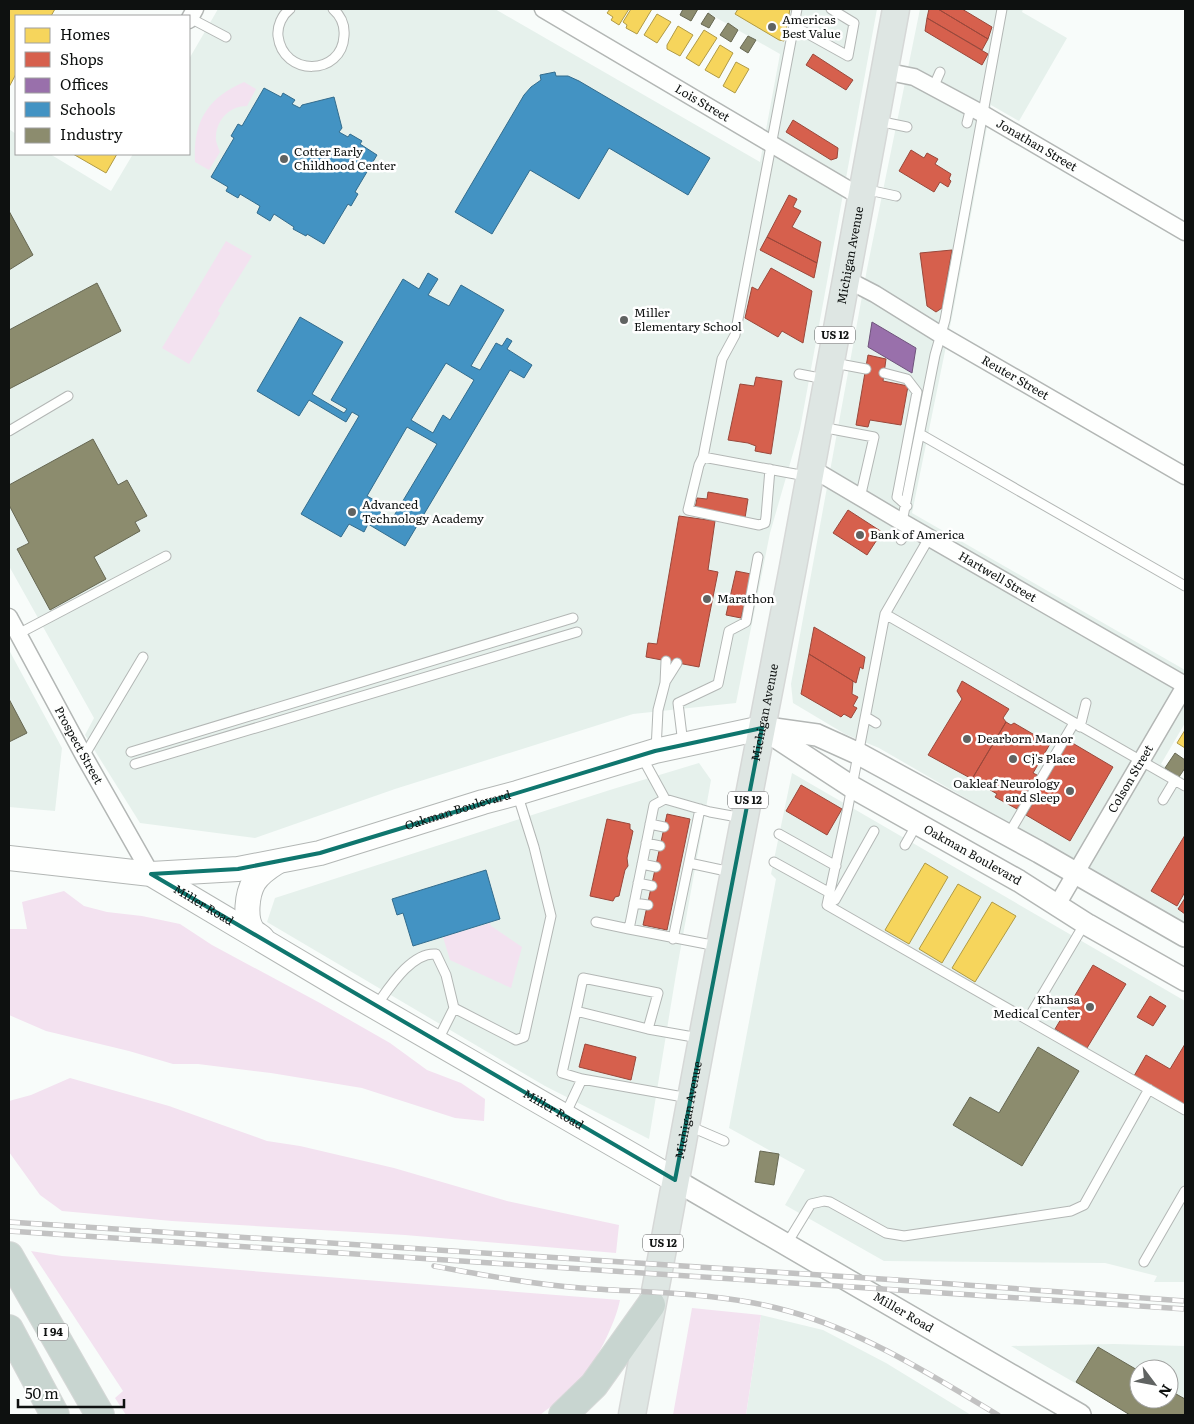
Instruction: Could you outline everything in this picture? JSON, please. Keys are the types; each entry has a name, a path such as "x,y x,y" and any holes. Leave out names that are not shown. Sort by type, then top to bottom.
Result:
{"highway":[{"name":"I 94","path":"9,1256 99,1413"},
{"path":"563,1415 594,1385 651,1305"},
{"path":"9,1329 55,1415"}],"main road":[{"name":"Michigan Avenue","path":"632,1415 651,1305 762,728 896,9"},
{"name":"Oakman Boulevard","path":"151,874 238,869 320,853 648,753 762,728"},
{"name":"Miller Road","path":"9,858 151,874 375,1007 675,1180"},
{"path":"270,945 252,930 247,912 248,895 254,881 266,869 279,861"}],"street":[{"name":"Lois Street","path":"543,9 771,144 862,193"},
{"name":"Jonathan Street","path":"884,71 914,77 934,88 973,115 1185,232"},
{"name":"Reuter Street","path":"846,280 875,294 940,335 1185,476"},
{"name":"Hartwell Street","path":"810,472 860,498 904,530 930,538 1185,685"},
{"name":"Prospect Street","path":"9,617 84,756 151,874"},
{"name":"Colson Street","path":"1057,905 1185,685"},
{"name":"Oakman Boulevard","path":"762,728 817,735 859,754 1075,872 1185,936"},
{"name":"Oakman Boulevard","path":"762,728 852,787 1020,881 1085,923 1185,980"},
{"path":"1020,881 1031,878 1038,873 1041,863 1039,852"},
{"name":"Miller Road","path":"675,1180 1080,1415"}],"lane":[{"path":"286,11 280,21 278,31 279,42 291,60 301,66 312,67 323,65 332,60 340,51 344,41 342,20 333,9"},
{"path":"770,469 764,523 759,525 688,510 699,465 703,457 722,359 735,335 797,9"},
{"path":"794,26 848,56 854,23 831,9"},
{"path":"904,530 906,506 920,434 940,335 945,320 973,115 1002,9"},
{"path":"192,16 226,37"},
{"path":"934,88 940,72"},
{"path":"875,121 907,127"},
{"path":"862,193 896,196"},
{"path":"799,374 866,369"},
{"path":"884,373 907,379 917,392 897,497 906,506"},
{"path":"9,431 68,396"},
{"path":"818,427 874,437 860,498"},
{"path":"920,434 1185,586"},
{"path":"703,457 770,469 810,472"},
{"path":"832,897 836,866 885,614 902,593 930,538"},
{"path":"18,634 166,556"},
{"path":"683,744 678,703 718,684 729,631 746,622 758,557"},
{"path":"885,614 1185,786"},
{"path":"131,752 573,618"},
{"path":"135,764 577,632"},
{"path":"84,756 142,657"},
{"path":"665,799 648,753 665,683 666,661"},
{"path":"665,683 677,663"},
{"path":"1008,835 1077,725 1086,703"},
{"path":"866,717 876,723"},
{"path":"1163,800 1175,780"},
{"path":"454,1008 516,1040 524,1037 551,916 534,847 517,793"},
{"path":"629,929 654,805 665,799 700,809 744,818"},
{"path":"673,939 675,911 688,856 691,834 700,809"},
{"path":"650,824 664,827"},
{"path":"905,845 918,824"},
{"path":"874,831 827,905 862,920 1185,1110"},
{"path":"779,834 836,866"},
{"path":"646,843 660,846"},
{"path":"688,856 734,872"},
{"path":"774,862 832,897"},
{"path":"642,864 656,867"},
{"path":"638,883 652,886"},
{"path":"634,903 648,905"},
{"path":"596,922 720,947"},
{"path":"1028,1019 1085,923"},
{"path":"375,1007 405,967 428,953 436,954 446,975 454,1008 436,1042"},
{"path":"648,1029 658,993 583,978 562,1073 582,1079 691,1098"},
{"path":"576,1011 648,1029 702,1038"},
{"path":"564,1116 582,1079"},
{"path":"786,1244 811,1204 824,1201 830,1202 886,1233 904,1236 1070,1211 1084,1205 1149,1089"},
{"path":"686,1124 724,1141"},
{"path":"1144,1262 1185,1191"}],"highlighted area":[{"path":"762,728 675,1180 151,874 238,869 320,853 655,751"}],"shaded area":[{"path":"218,9 495,9 760,162 780,54 708,13 710,9 877,9 800,429 770,533 736,703 633,714 395,789 255,838 140,823 85,735 94,718 9,566 9,129 15,133 15,155 52,155 111,191 132,155 190,155 190,57"},
{"path":"920,9 1023,9 1022,12 1067,38 1019,121 991,105 954,307 912,513 1185,670 1185,723 1161,764 1185,779 1185,925 879,748 845,734 793,703 791,684 867,269"},
{"path":"244,82 256,89 247,106 230,111 219,124 216,138 220,152 209,170 195,162 195,148 200,123 205,113 220,96"},
{"path":"226,241 252,256 218,311 220,313 189,364 162,348"},
{"path":"9,650 62,748 55,811 9,807"},
{"path":"699,763 711,780 649,1139 545,1086 267,922 275,898"},
{"path":"792,773 1185,1001 1185,1282 1154,1282 1157,1276 1105,1263 884,1261 785,1205 805,1170 729,1128 776,879 771,874"},
{"path":"64,891 84,906 107,912 142,916 180,924 212,945 390,1043 427,1070 461,1083 485,1099 484,1121 455,1118 362,1088 271,1073 198,1064 173,1064 129,1051 46,1031 9,1015 9,929 27,929 22,902"},
{"path":"490,923 491,926 522,947 511,988 450,960 443,937"},
{"path":"70,1078 169,1106 267,1141 300,1146 394,1168 507,1201 619,1225 616,1253 405,1235 172,1221 62,1211 40,1195 9,1152 9,1101 31,1095"},
{"path":"31,1251 62,1256 620,1300 609,1332 598,1355 585,1375 570,1392 540,1415 126,1415 115,1398 123,1391"},
{"path":"692,1308 761,1315 746,1415 673,1415"},
{"path":"761,1315 823,1330 886,1363 971,1415 746,1415"},
{"path":"1114,1344 1185,1346 1185,1415 1131,1415 1011,1346"}],"building: Homes":[{"path":"10,9 55,9 52,15 15,15 15,76 9,87"},
{"path":"610,9 629,9 619,25 611,20 613,17 607,13"},
{"path":"631,9 652,9 637,34 626,28 627,25 623,22"},
{"name":"Americas Best Value","path":"738,9 790,9 784,41 779,40 735,14"},
{"path":"657,14 671,22 657,43 644,35"},
{"path":"678,26 693,35 680,56 667,49 667,45"},
{"path":"704,30 717,38 699,66 686,58"},
{"path":"720,45 733,53 719,78 705,70"},
{"path":"736,62 749,69 735,93 723,86"},
{"path":"75,155 116,155 106,173"},
{"path":"1185,730 1185,748 1177,743"},
{"path":"925,863 948,877 909,944 885,930"},
{"path":"958,884 981,897 942,963 919,949"},
{"path":"992,902 1016,916 975,982 952,968"}],"building: Shops":[{"path":"929,9 938,9 988,39 982,50 927,18"},
{"path":"938,9 962,9 992,27 988,39"},
{"path":"927,18 988,54 982,65 925,31"},
{"path":"813,54 853,80 846,90 806,65"},
{"path":"793,120 838,148 837,158 831,160 786,132"},
{"path":"911,150 924,158 927,153 938,159 935,164 951,174 949,179 951,181 948,187 940,182 934,192 899,171"},
{"path":"789,195 797,199 793,207 801,211 792,227 821,242 817,263 767,237"},
{"path":"767,237 817,263 814,278 760,250"},
{"path":"952,250 942,308 936,312 927,306 920,253"},
{"path":"771,268 812,291 803,343 782,331 778,337 745,318 752,287 758,290"},
{"path":"868,355 886,359 883,381 908,386 901,425 870,420 868,427 856,425"},
{"path":"756,377 782,381 771,454 755,451 756,446 748,443 728,440 740,384 754,386"},
{"path":"708,492 748,499 745,518 695,509 697,498 707,499"},
{"path":"848,510 882,532 867,555 833,533"},
{"path":"679,516 715,521 708,570 718,572 699,667 646,657 648,643 657,644"},
{"path":"736,571 751,574 741,618 726,615"},
{"path":"814,627 865,657 863,669 860,667 856,683 809,654"},
{"path":"809,654 853,681 852,694 858,697 853,706 857,708 851,718 844,714 841,717 801,694"},
{"name":"Dearborn Manor","path":"962,681 1009,709 1003,718 1006,722 972,779 928,755 962,699 957,691"},
{"name":"Cj's Place","path":"1006,722 1011,725 1014,723 1050,744 1033,773 1037,775 1017,809 995,797 997,794 972,779"},
{"name":"Oakleaf Neurology and Sleep","path":"1069,741 1113,767 1070,841 1026,815"},
{"path":"801,785 842,809 827,835 786,811"},
{"path":"667,814 690,819 667,930 643,925"},
{"path":"607,819 630,824 630,829 633,831 627,858 628,866 625,870 619,896 615,897 613,901 590,896"},
{"path":"1185,835 1185,892 1177,906 1151,891"},
{"path":"1185,898 1185,914 1178,909"},
{"name":"Khansa Medical Center","path":"1093,965 1126,984 1087,1048 1055,1029"},
{"path":"1150,996 1166,1006 1153,1026 1137,1017"},
{"path":"585,1044 636,1057 631,1080 579,1067"},
{"path":"1185,1044 1185,1106 1134,1076 1146,1055 1170,1069"}],"building: Offices":[{"path":"872,322 916,348 912,373 868,347"}],"building: Schools":[{"path":"555,72 556,76 568,76 579,81 710,158 688,195 609,148 579,199 530,170 492,234 455,212 524,95 541,80 540,75"},
{"name":"Cotter Early Childhood Center","path":"264,88 281,97 283,93 295,100 292,104 300,108 302,105 334,97 342,128 339,132 348,137 350,134 362,141 360,144 377,155 355,192 358,194 351,206 348,204 324,244 307,234 306,236 293,229 294,227 274,214 270,221 257,213 260,206 240,194 238,198 226,191 228,187 211,177 234,138 231,136 238,124 242,126"},
{"name":"Advanced Technology Academy","path":"428,273 438,279 428,295 449,306 461,285 504,310 471,366 480,370 496,343 502,346 507,338 512,341 507,349 532,365 524,378 510,370 405,546 368,524 364,532 349,524 341,537 301,514 359,416 352,412 346,422 309,400 299,416 257,391 300,317 343,342 312,394 344,413 347,409 331,400 403,279 419,289","holes":["446,363 474,380 450,420 443,415 433,433 411,420","407,427 437,444 392,519 371,506 374,500 367,496"]},
{"path":"486,870 500,919 413,946 403,913 397,915 392,899"}],"building: Industry":[{"path":"683,9 698,9 691,21 680,15"},
{"path":"708,13 715,18 709,28 701,24"},
{"path":"728,23 738,30 731,42 720,35"},
{"path":"748,36 756,40 748,53 740,48"},
{"path":"9,211 33,255 9,270"},
{"path":"97,283 121,331 9,389 9,330"},
{"path":"93,439 118,485 127,480 147,516 135,522 140,531 94,557 106,579 50,610 17,549 29,543 9,505 9,485"},
{"path":"9,699 27,733 9,742"},
{"path":"1175,753 1185,760 1185,768 1179,777 1165,768"},
{"path":"1038,1047 1079,1071 1022,1166 953,1125 970,1097 999,1113"},
{"path":"760,1151 779,1154 774,1185 755,1182"},
{"path":"1098,1347 1129,1365 1129,1409 1179,1409 1179,1396 1185,1399 1185,1415 1130,1415 1076,1382"}],"railway":[{"path":"9,1222 897,1280 1185,1301"},
{"path":"9,1231 1185,1309"},
{"path":"434,1266 507,1279 562,1286 685,1294 737,1300 788,1311 843,1330 870,1343 922,1370 998,1415"}],"place":[{"name":"Americas Best Value","path":"772,27"},
{"name":"Cotter Early Childhood Center","path":"284,159"},
{"name":"Miller Elementary School","path":"624,320"},
{"name":"Advanced Technology Academy","path":"352,512"},
{"name":"Bank of America","path":"860,535"},
{"name":"Marathon","path":"707,599"},
{"name":"Dearborn Manor","path":"967,739"},
{"name":"Cj's Place","path":"1013,759"},
{"name":"Oakleaf Neurology and Sleep","path":"1070,791"},
{"name":"Khansa Medical Center","path":"1090,1007"}]}
